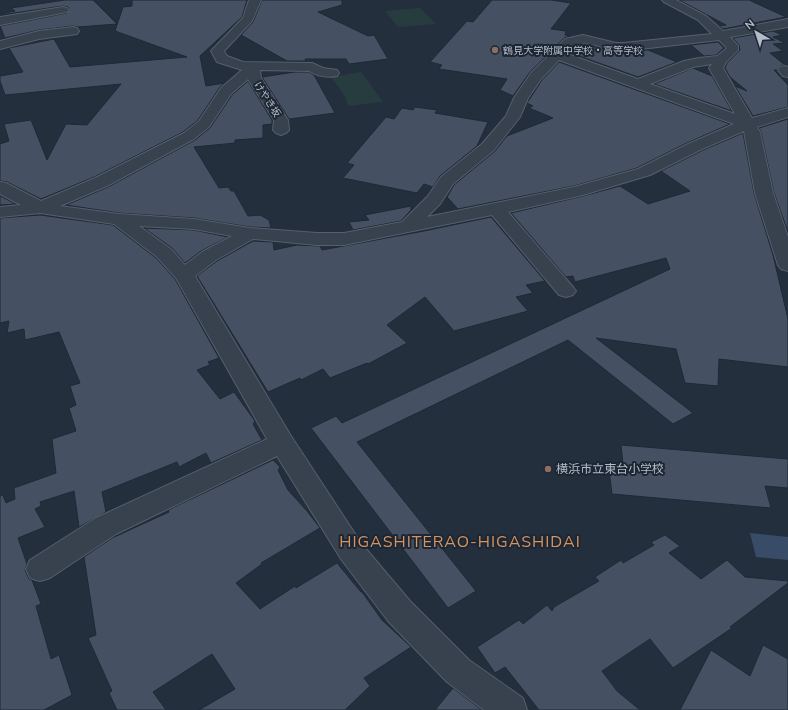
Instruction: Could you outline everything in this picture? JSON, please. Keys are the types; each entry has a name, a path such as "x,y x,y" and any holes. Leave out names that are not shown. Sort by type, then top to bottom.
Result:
{"street":[{"path":"255,0 248,19 217,51 222,59 240,66 312,67 320,72 332,73"},
{"path":"668,0 678,7 702,18 732,46 732,50 720,60 716,68 723,83 752,132 764,193 788,266"},
{"path":"0,21 63,10"},
{"path":"407,226 434,200 448,181 488,147 513,117 522,98 536,76 569,42 575,40 589,40 616,47 623,47 713,38 788,23"},
{"path":"0,45 27,37 73,31"},
{"path":"556,54 748,124"},
{"path":"638,84 670,71 708,59 720,60"},
{"path":"40,208 108,178 189,136 204,124 226,91 253,67"},
{"name":"けやき坂","path":"253,67 254,78 281,120 281,130"},
{"path":"0,212 40,208 119,219 194,224 250,233 317,239 344,239 496,209 577,191 644,172 694,147 737,128 788,112"},
{"path":"0,187 40,208"},
{"path":"496,209 566,291"},
{"path":"119,219 164,253 184,275 282,443 351,551 398,611 458,671 510,710"},
{"path":"184,275 209,256 250,233"},
{"path":"40,569 106,526 282,443"}],"green space":[{"path":"420,8 436,24 398,27 385,11"},
{"path":"361,72 383,102 348,106 345,96 331,77"}],"water":[{"path":"750,533 788,537 788,560 756,557"}],"building":[{"path":"65,0 93,0 117,24 78,27 73,26 39,30 5,38 0,26 67,13 70,10 68,7 63,6 0,14 15,11 11,8"},
{"path":"132,0 247,0 242,17 200,56 206,86 225,83 220,87 198,120 183,132 94,177 41,199 7,182 0,181 0,144 9,141 4,124 31,120 47,160 66,124 87,125 121,84 5,95 0,81 0,76 23,72 9,48 54,39 70,67 187,57 115,31 123,7 132,6"},
{"path":"262,0 342,0 342,5 318,12 368,36 374,35 388,59 349,64 346,59 305,59 306,61 287,61 241,35 253,22"},
{"path":"492,0 551,0 571,3 551,29 566,31 565,35 570,36 564,38 530,72 513,96 500,90 507,79 439,69 442,65 430,62 467,21 473,22"},
{"path":"679,0 749,0 786,17 723,29 719,26 726,25"},
{"path":"773,31 782,35 773,37 785,43 773,44 783,51 770,53 785,65 780,66 777,70 774,70 788,85 788,107 753,116 735,86 747,91 730,77 725,68 727,63 740,50 739,45 733,38"},
{"path":"718,42 724,48 716,55 704,56 691,45"},
{"path":"586,45 623,52 648,50 677,62 638,77 568,52 580,46"},
{"path":"559,62 730,124 687,143 637,168 574,186 458,209 447,197 454,185 495,151 507,136 553,118 529,108 533,106 527,103 542,80"},
{"path":"693,68 712,76 732,111 654,84"},
{"path":"295,72 309,72 314,75 335,113 289,119 262,77"},
{"path":"248,81 272,120 272,124 263,125 263,138 235,140 235,143 194,147 219,188 228,187 231,191 234,191 248,216 260,215 269,220 271,228 250,227 194,218 119,213 66,205 108,187 195,140 210,128 232,95"},
{"path":"415,107 437,110 435,113 488,122 477,146 440,176 433,187 424,184 417,193 343,178 354,165 347,163 386,117 394,119 402,108 413,110"},
{"path":"788,119 788,232 774,193 759,128"},
{"path":"743,133 754,193 773,255 788,319 788,367 719,359 718,386 685,383 676,349 596,338 693,413 673,424 568,340 357,442 476,591 448,608 311,428 336,416 342,423 670,269 666,258 575,282 573,276 566,277 511,213 620,186 648,204 690,191 661,171 701,151"},
{"path":"0,196 16,204 0,205"},
{"path":"411,206 411,210 401,221 353,230 349,222 369,220 365,215"},
{"path":"40,215 113,225 156,258 175,279 219,358 208,362 210,365 197,370 220,399 234,392 255,421 253,424 262,440 211,463 206,453 179,467 177,462 102,492 106,512 79,527 74,491 40,502 41,506 35,509 45,527 18,538 27,564 25,570 29,579 32,580 41,604 36,606 51,659 59,655 72,695 44,710 0,710 0,496 3,495 6,503 15,499 14,488 56,473 52,439 76,431 69,408 76,405 70,386 80,383 59,332 25,340 24,329 7,333 9,321 0,323 0,218"},
{"path":"491,217 545,281 526,285 533,293 516,297 528,311 454,331 425,297 387,325 407,343 368,364 367,363 330,378 323,369 301,380 300,378 268,392 197,276 217,261 253,241 273,242 274,250 297,245 320,246 322,250"},
{"path":"144,228 194,230 228,237 201,251 185,263 172,248"},
{"path":"621,445 788,459 788,488 765,486 771,508 612,494 608,462 623,463"},
{"path":"273,460 280,467 278,470 288,490 320,528 261,563 262,564 236,583 260,609 295,586 296,588 337,563 362,592 382,620 411,647 364,678 370,686 345,710 199,710 235,689 212,654 153,692 166,710 117,710 109,693 112,691 88,638 96,635 84,557 112,538 169,512 168,510"},
{"path":"665,535 680,546 669,553 701,579 727,560 745,577 788,581 788,583 730,627 732,628 673,668 650,639 602,671 617,691 640,710 539,710 505,667 495,673 477,647 519,620 523,624 547,605 552,611 554,607 599,581 595,577 621,560 623,563 654,545 651,542"},
{"path":"763,645 788,659 788,710 680,710 711,650 750,676"},
{"path":"453,688 482,710 435,710"}],"place":[{"name":"鶴見大学附属中学校・高等学校","path":"495,50"},
{"name":"横浜市立東台小学校","path":"548,469"}],"district":[{"name":"HIGASHITERAO-HIGASHIDAI","path":"460,541"}]}
